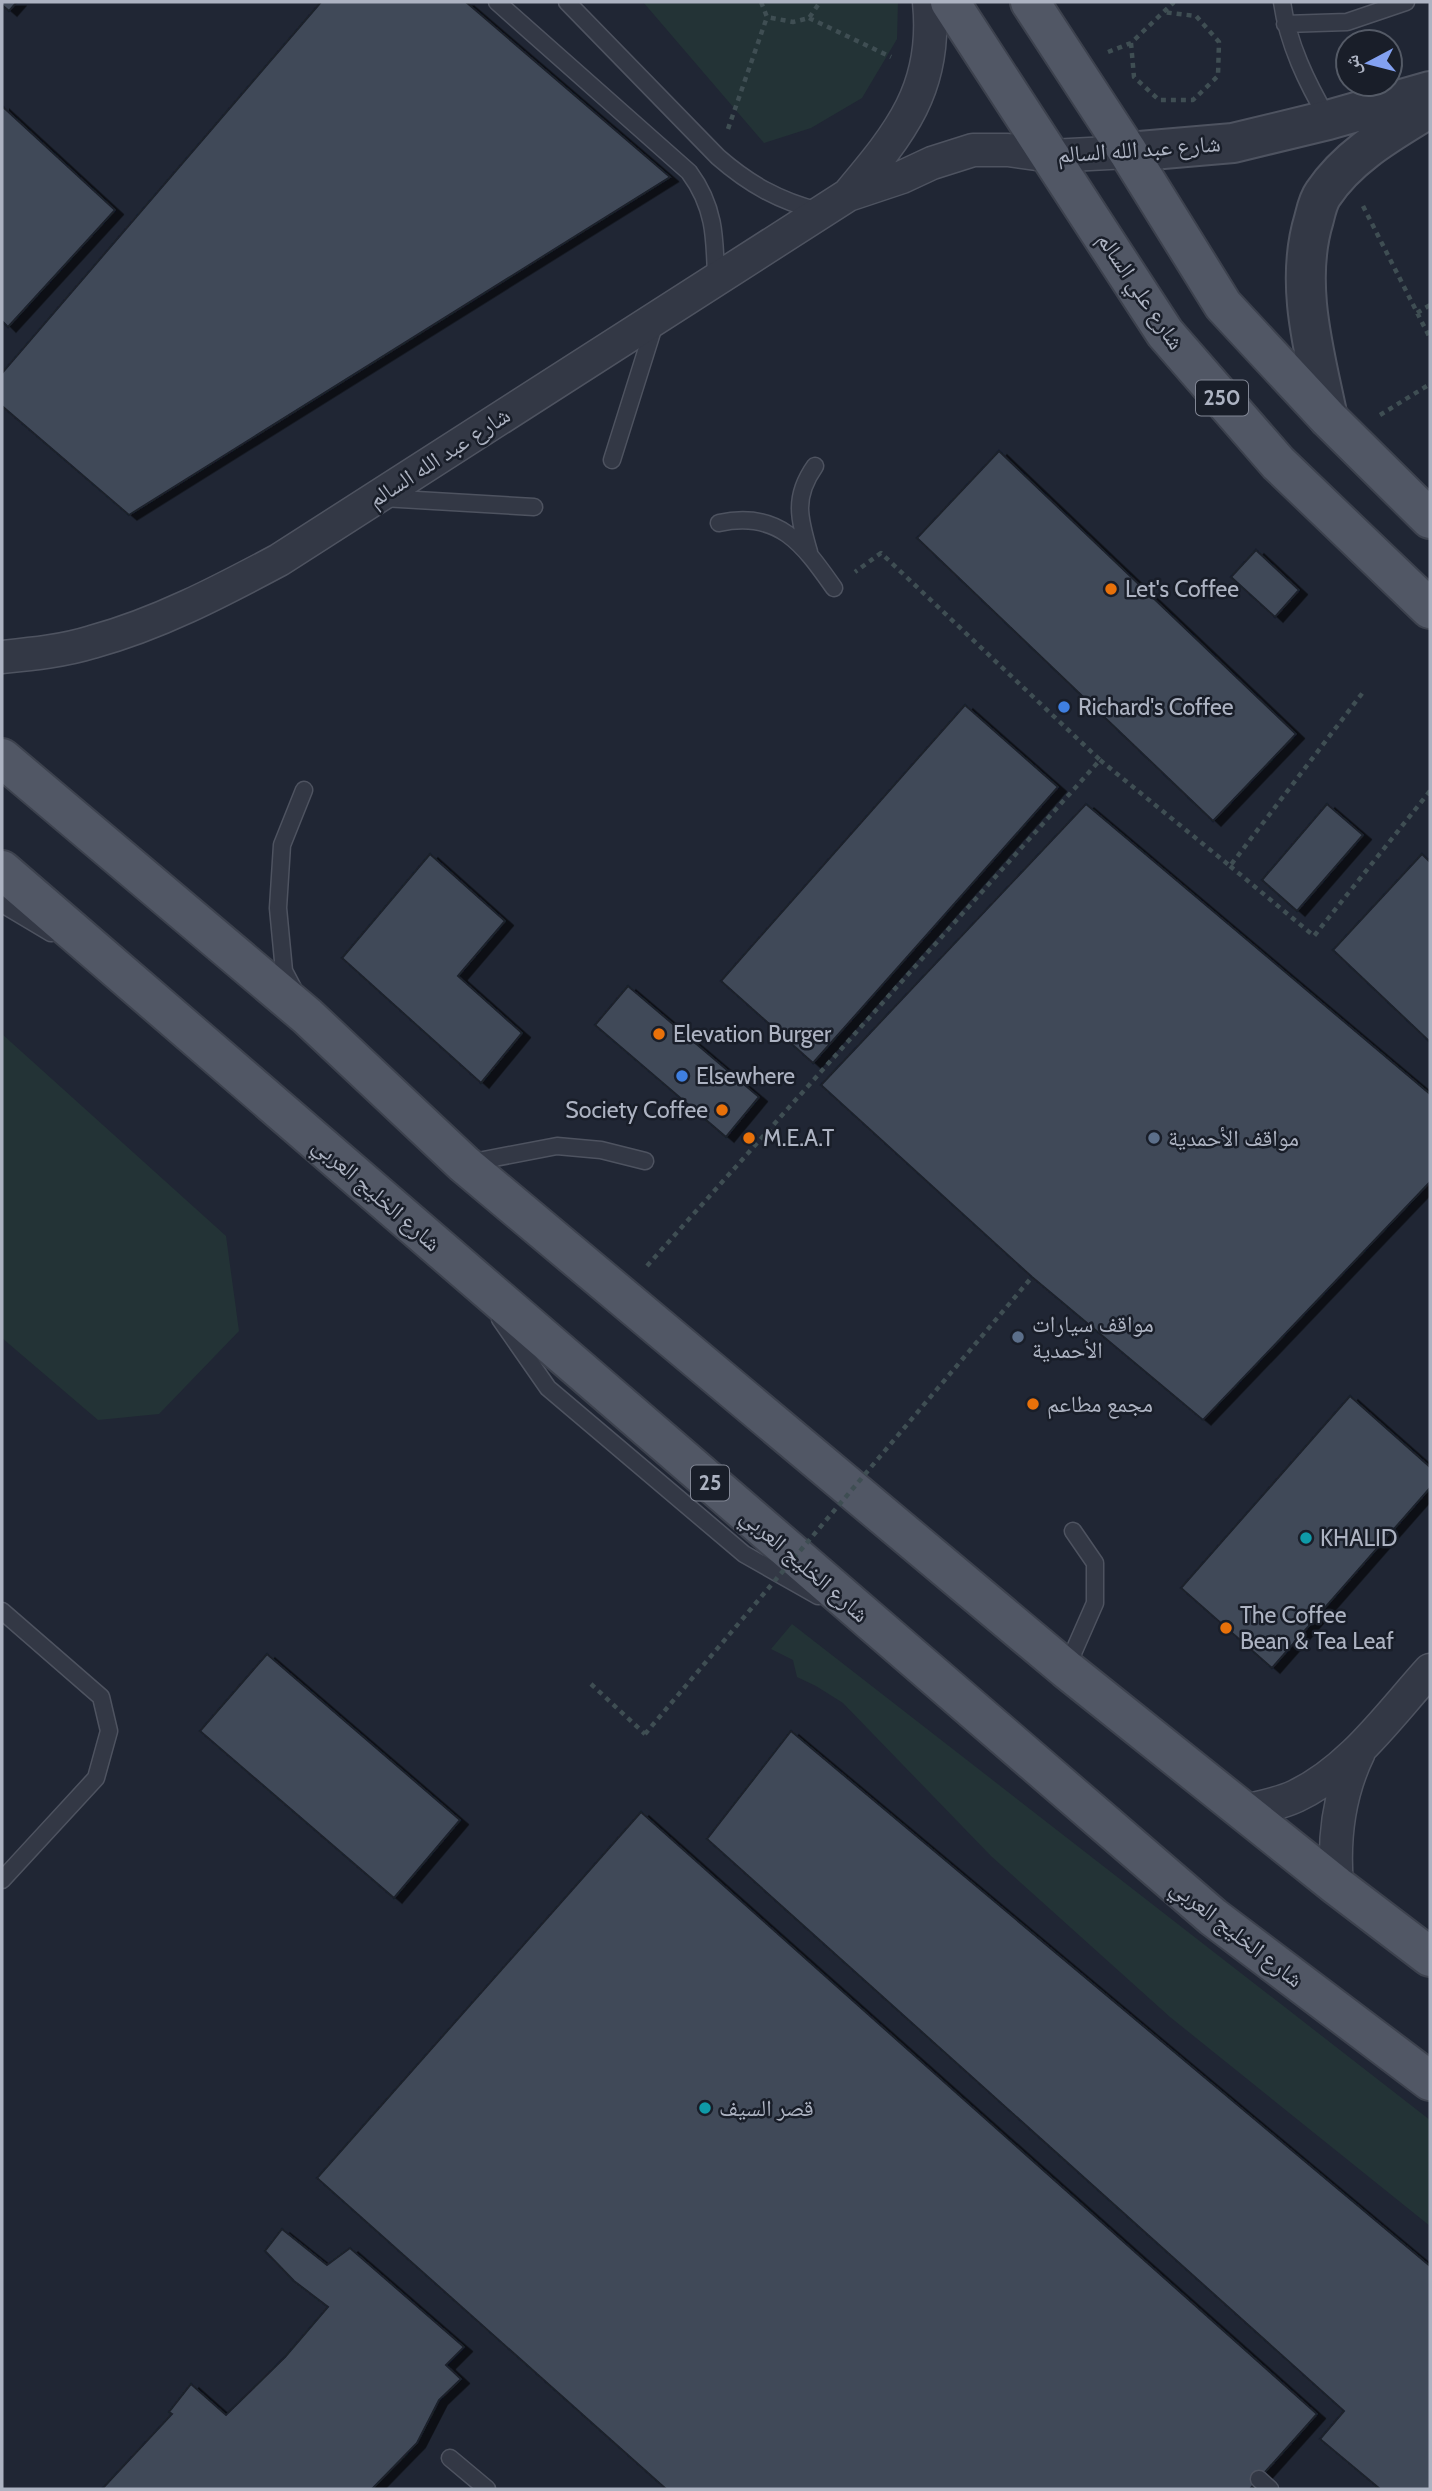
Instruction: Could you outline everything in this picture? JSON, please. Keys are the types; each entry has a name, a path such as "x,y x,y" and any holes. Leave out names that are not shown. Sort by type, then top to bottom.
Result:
{"main road":[{"name":"شارع علي السالم","path":"950,2 1165,333 1278,463 1430,609"},
{"name":"250","path":"1030,2 1223,305 1337,428 1425,510"},
{"path":"2,758 307,1016 464,1164 1066,1670 1430,1957"},
{"name":"شارع الخليج العربي","path":"2,870 1213,1917 1430,2081"}],"street":[{"name":"شارع عبد الله السالم","path":"848,195 887,149 905,123 919,95 931,26 929,2"},
{"name":"شارع عبد الله السالم","path":"2,657 43,653 91,643 185,608 279,560 848,195 973,150 1008,150 1051,156 1233,143 1430,91"},
{"path":"1337,428 1312,344 1304,282 1309,234 1321,196 1344,168 1378,139 1430,108"},
{"path":"1244,1811 1270,1806 1320,1783 1361,1747 1430,1670"},
{"path":"1337,1886 1335,1848 1341,1801 1349,1773 1361,1747"}],"lane":[{"path":"496,2 689,172 710,208 716,280"},
{"path":"567,2 718,158 776,198 821,211"},
{"path":"1282,2 1285,23 1308,85 1328,120"},
{"path":"1285,23 1347,22 1406,2"},
{"path":"612,460 656,317"},
{"path":"810,554 800,523 799,500 804,481 815,466"},
{"path":"376,498 534,507"},
{"path":"719,523 737,519 756,520 789,534 810,554 834,588"},
{"path":"304,790 282,845 278,908 284,971 307,1016"},
{"path":"2,904 132,983"},
{"path":"464,1164 557,1146 600,1150 645,1161"},
{"path":"1066,1670 1095,1604 1095,1563 1073,1531"},
{"path":"2,1611 101,1697 109,1731 96,1777 2,1880"},
{"path":"450,2458 487,2489"}],"path":[{"path":"718,158 767,17 761,2"},
{"path":"809,18 820,2"},
{"path":"1071,66 1131,43 1174,2"},
{"path":"1131,43 1134,77 1159,100 1193,100 1217,76 1219,42 1196,16 1162,12"},
{"path":"767,17 793,22 809,18 924,72"},
{"path":"1344,168 1430,338"},
{"path":"1417,313 1430,305"},
{"path":"1337,428 1430,384"},
{"path":"834,588 881,553 1100,760 1314,936 1430,790"},
{"path":"1230,866 1364,691"},
{"path":"620,1295 1100,760"},
{"path":"592,1684 645,1734 1032,1277"}],"shaded area":[{"path":"643,2 898,2 897,39 862,98 811,128 764,143"},
{"path":"2,1034 226,1236 239,1331 159,1414 98,1420 2,1338"},
{"path":"792,1624 1430,2120 1430,2226 1170,2017 991,1856 843,1703 797,1677 793,1660 771,1649"}],"building":[{"path":"2,2 17,2 9,11"},
{"path":"321,2 466,2 670,177 129,515 2,406 2,373"},
{"path":"2,106 115,210 8,327 2,321"},
{"path":"999,451 1296,734 1213,821 917,538"},
{"path":"1256,550 1299,590 1275,617 1231,577"},
{"path":"965,705 1058,787 813,1063 721,981"},
{"name":"مواقف الأحمدية","path":"1086,804 1430,1094 1430,1182 1203,1420 1032,1277 821,1085"},
{"path":"1327,804 1363,835 1297,911 1262,880"},
{"path":"430,854 505,921 458,976 522,1033 481,1083 342,958"},
{"path":"1422,854 1430,862 1430,1042 1333,950"},
{"path":"628,986 759,1097 726,1137 595,1025"},
{"name":"KHALID","path":"1350,1396 1430,1467 1430,1488 1272,1668 1181,1588"},
{"path":"267,1654 460,1820 394,1898 200,1731"},
{"path":"791,1731 1430,2266 1430,2489 1380,2489 1320,2439 1344,2411 707,1839"},
{"path":"641,1812 1317,2414 1250,2489 666,2489 317,2178"},
{"path":"282,2229 327,2265 350,2248 464,2347 446,2365 461,2379 439,2400 417,2443 372,2489 102,2489 172,2414 169,2412 191,2384 226,2415 285,2357 328,2307 294,2281 265,2251"}],"place":[{"name":"Let's Coffee","path":"1111,589"},
{"name":"Richard's Coffee","path":"1064,707"},
{"name":"Elevation Burger","path":"659,1034"},
{"name":"Elsewhere","path":"682,1076"},
{"name":"Society Coffee","path":"722,1110"},
{"name":"M.E.A.T","path":"749,1138"},
{"name":"مواقف الأحمدية","path":"1154,1138"},
{"name":"مواقف سيارات الأحمدية","path":"1018,1337"},
{"name":"مجمع مطاعم","path":"1033,1404"},
{"name":"KHALID","path":"1306,1538"},
{"name":"The Coffee Bean & Tea Leaf","path":"1226,1628"},
{"name":"قصر السيف","path":"705,2108"}]}
